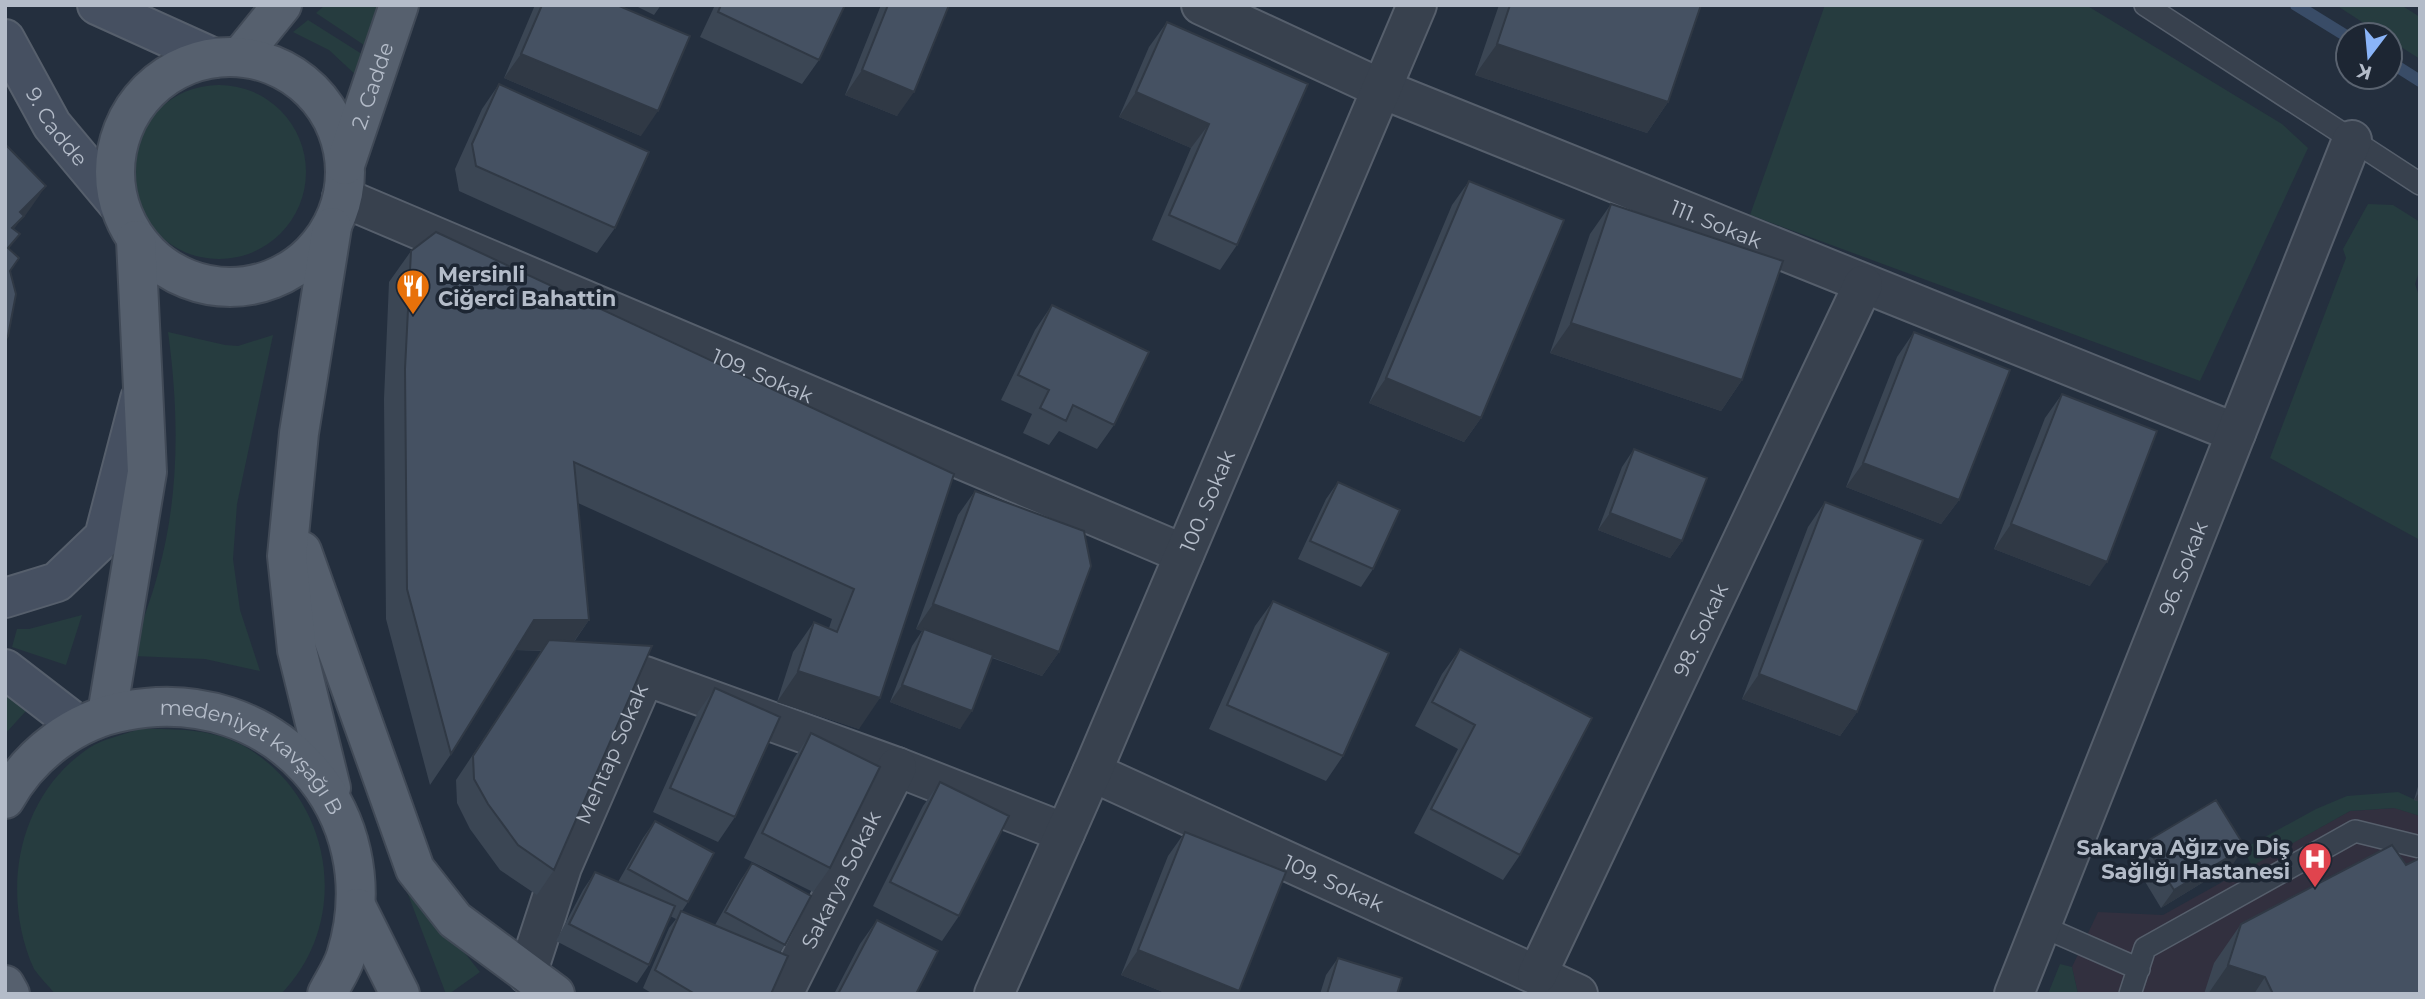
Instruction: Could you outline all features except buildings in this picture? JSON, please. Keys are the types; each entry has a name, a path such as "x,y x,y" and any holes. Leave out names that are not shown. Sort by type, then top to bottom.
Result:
{"main road":[{"path":"97,5 227,57 272,65 300,81 315,96 338,133 340,196 299,433 287,556 297,650 335,804"},
{"path":"282,5 227,57 176,69 145,93 123,127 114,164 118,204 136,240 164,267 199,283 237,287 275,278 308,257 340,196"},
{"name":"2. Cadde","path":"340,196 399,5"},
{"name":"9. Cadde","path":"5,39 52,125 118,204"},
{"path":"5,669 93,720 147,472 136,240"},
{"path":"5,598 57,582 104,537 142,390"},
{"path":"291,518 415,869 455,920 541,984"},
{"name":"medeniyet kavşağı B","path":"5,799 14,783 43,751 93,720 159,704 212,709 262,729 304,761 335,804 354,854 357,908 346,958 327,994"},
{"path":"357,908 400,994"},
{"path":"5,985 10,994"}],"street":[{"name":"111. Sokak","path":"1201,5 1382,89 2236,433"},
{"name":"100. Sokak","path":"994,994 1092,772 1417,5"},
{"name":"96. Sokak","path":"2014,994 2352,140"},
{"name":"109. Sokak","path":"340,196 1184,554"},
{"name":"98. Sokak","path":"1537,975 1863,285"},
{"name":"Mehtap Sokak","path":"541,984 562,867 645,676 897,767 1065,833"},
{"name":"Sakarya Sokak","path":"783,994 897,767"},
{"name":"109. Sokak","path":"1092,772 1578,994"}],"lane":[{"path":"2145,5 2420,184"},
{"path":"2130,994 2145,948 2355,831 2420,847"},
{"path":"2041,926 2138,969"}],"shaded area":[{"name":"Sakarya Ağız ve Diş Sağlığı Hastanesi","path":"2395,808 2420,816 2420,994 2078,994 2072,967 2098,912 2163,915 2350,811"}],"green space":[{"path":"325,5 379,5 367,47 316,13"},
{"path":"1825,5 2086,5 2282,124 2308,148 2200,381 1750,215"},
{"path":"2336,5 2401,5 2420,17 2420,59 2404,49 2404,21 2361,21"},
{"path":"308,20 365,56 358,77 329,50 293,32"},
{"path":"219,85 252,92 281,110 299,139 306,172 299,205 281,234 252,252 219,259 186,252 157,234 139,205 132,172 139,139 157,110 186,92"},
{"path":"2368,204 2393,205 2420,222 2420,269 2415,284 2420,299 2420,540 2270,458 2346,258 2343,249"},
{"path":"168,332 238,346 273,335 237,504 233,559 240,610 260,671 205,659 133,656 165,543 174,483 174,392"},
{"path":"82,615 66,665 12,647 17,629 29,629"},
{"path":"5,689 36,700 5,734"},
{"path":"139,729 206,733 244,746 274,768 297,796 314,827 323,861 324,896 318,931 304,964 281,994 55,994 34,969 24,940 18,909 17,878 31,819 45,792 65,768 89,748"},
{"path":"2398,792 2420,802 2420,816 2394,808 2350,811 2252,866 2243,849 2316,809 2347,796"},
{"path":"385,834 452,937 480,972 449,994 446,994"},
{"path":"2060,964 2072,967 2078,994 2048,994"}],"waterway":[{"path":"2296,5 2334,28"},
{"path":"2404,71 2420,81"}],"place":[{"name":"Mersinli Ciğerci Bahattin","path":"413,316"},
{"name":"Sakarya Ağız ve Diş Sağlığı Hastanesi","path":"2315,889"}]}
